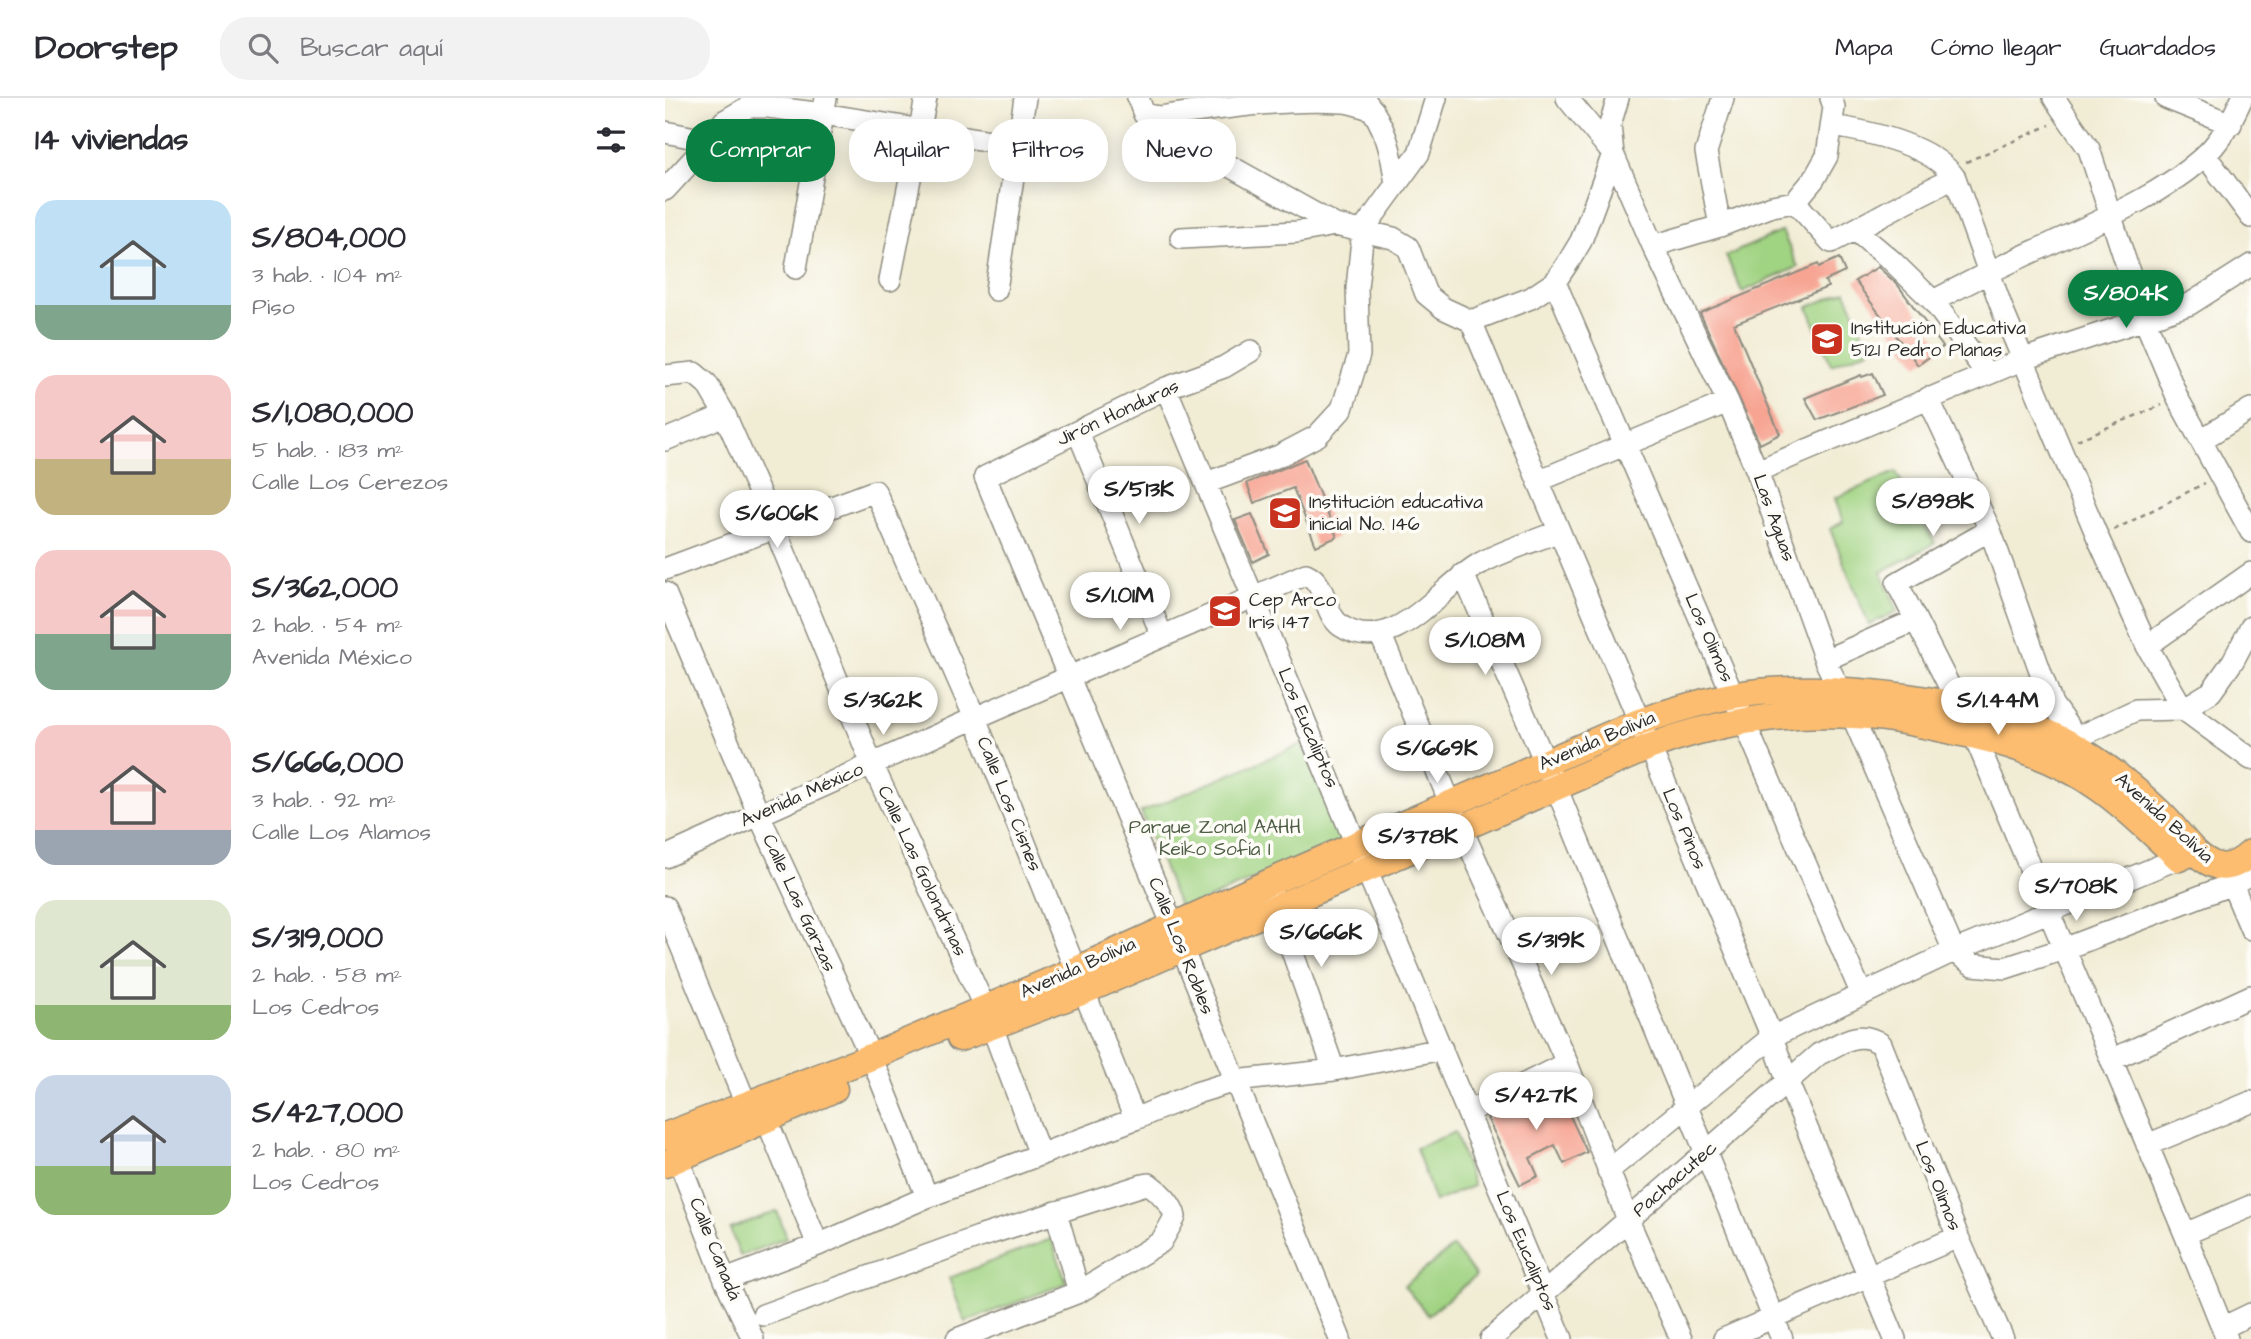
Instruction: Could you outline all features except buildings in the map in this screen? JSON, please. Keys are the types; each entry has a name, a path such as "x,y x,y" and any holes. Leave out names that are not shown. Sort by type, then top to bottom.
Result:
{"main road":[{"name":"Avenida Bolivia","path":"680,1146 756,1111 1080,980 1456,816 1546,763 1639,722 1688,705 1734,696 1775,691 1847,703 1907,721 1974,735 2033,752 2098,787 2187,854 2237,875 2244,859 2251,853"},
{"name":"Avenida Bolivia","path":"1456,816 1556,787 1686,733 1745,721 1816,715 1847,703 1901,697 1962,708 2020,723 2075,742 2162,814 2187,854"}],"street":[{"path":"724,119 727,98"},
{"path":"923,119 926,98"},
{"path":"1021,119 1025,98"},
{"path":"1138,98 1144,114 1159,117 1248,104 1308,100 1369,104 1387,136 1396,185"},
{"path":"1206,483 1279,456 1317,436 1342,409 1359,355 1357,288 1363,230 1419,153 1436,98"},
{"name":"Las Aguas","path":"1567,98 1613,154 1653,246 1728,402 1757,471 1825,660 1847,703 1954,951"},
{"path":"1236,170 1335,225 1392,237 1408,247 1426,294 1443,309 1471,321 1531,298 1555,282 1581,241 1613,154 1609,125 1618,98"},
{"path":"1720,226 1706,152 1723,98"},
{"path":"1653,246 1720,226 1772,206 1795,202 1814,179 1827,156 1834,107 1831,98"},
{"path":"2054,98 2089,149 2144,318 2178,399 2251,532"},
{"path":"2166,98 2231,124"},
{"path":"1933,301 1989,271 2109,217 2159,188 2206,155 2231,124 2242,98"},
{"path":"796,268 824,106"},
{"path":"727,119 748,107 824,106 879,119"},
{"path":"1832,126 1873,132 1915,149 1952,173 2004,314 2098,538 2147,646 2183,709 2251,758"},
{"path":"665,132 686,136"},
{"path":"2206,155 2251,217"},
{"path":"665,190 686,167"},
{"path":"1795,202 1831,242 1932,188 1952,173"},
{"path":"890,280 911,182"},
{"path":"996,290 1011,182"},
{"path":"1181,238 1297,232 1335,225"},
{"path":"1855,230 1933,301 1987,374"},
{"path":"1757,471 2024,359 2190,304 2251,265"},
{"name":"Los Olimos","path":"1555,282 1862,995"},
{"name":"Los Pinos","path":"1471,321 1772,1037 1788,1083 1895,1339"},
{"name":"Jirón Honduras","path":"985,477 1166,388 1224,368 1251,351"},
{"name":"Calle Las Golondrinas","path":"675,375 694,373 702,379 725,415 775,528 872,764 988,1017 1040,1155"},
{"name":"Los Eucaliptos","path":"1166,388 1562,1339"},
{"path":"1928,398 1990,530 2053,704 2075,742 2136,710 2183,709 2211,692 2233,661 2251,627"},
{"path":"1538,481 1728,402"},
{"path":"2201,440 2251,409"},
{"path":"665,440 725,415"},
{"path":"1078,432 1162,636"},
{"name":"Calle Los Robles","path":"985,477 1178,937 1340,1339"},
{"name":"Calle Los Cisnes","path":"775,528 875,491 975,718 1136,1119"},
{"path":"665,569 775,528"},
{"path":"1990,530 1897,583 1974,735 2225,1333 2251,1314"},
{"path":"1559,531 1481,563 1464,574 1415,618 1404,625 1380,633 1456,816 1567,1063 1627,1220 1681,1339"},
{"path":"2147,646 2251,573"},
{"name":"Avenida México","path":"665,857 1306,574 1314,577 1320,586 1340,625 1367,633 1380,633"},
{"path":"1464,574 1556,787 1782,1339"},
{"name":"Calle Las Garzas","path":"665,593 758,815 874,1064 927,1197"},
{"path":"1825,660 1914,621"},
{"path":"1608,1171 1772,1037 1954,951 2049,914 2187,854"},
{"path":"1954,951 1973,965 2005,968 2064,949 2237,875 2251,929"},
{"path":"1272,895 1334,1070"},
{"path":"665,907 818,1245"},
{"path":"2111,1060 2251,996"},
{"name":"Los Olimos","path":"1870,1036 1881,1044 1958,1237 2003,1339"},
{"name":"Pachacutec","path":"1491,1339 1819,1054 1854,1037 1870,1036"},
{"path":"725,1280 818,1245 927,1197 1136,1119 1196,1093 1235,1081 1334,1070 1442,1049"},
{"path":"1468,1112 1567,1063"},
{"path":"2147,1145 2251,1102"},
{"name":"Calle Canadá","path":"680,1146 725,1280 753,1339"},
{"path":"763,1315 891,1267 1149,1184 1174,1211 1175,1217 1161,1242 1079,1292 957,1339"},
{"path":"2185,1234 2251,1206"},
{"path":"1056,1212 1079,1292"},
{"path":"1724,1339 1958,1237"}],"path":[{"path":"1952,173 1966,162 2069,117"},
{"path":"2060,447 2178,399"},
{"path":"2098,538 2220,475"}],"green space":[{"path":"1782,231 1798,267 1742,292 1726,256"},
{"path":"1846,291 1869,350 1831,365 1808,307"},
{"path":"1896,472 1935,543 1881,572 1898,611 1869,625 1830,529 1843,522 1835,498"},
{"name":"Parque Zonal AAHH Keiko Sofía I","path":"1302,744 1342,840 1181,911 1141,812"},
{"path":"1455,1132 1473,1186 1435,1202 1416,1148"},
{"path":"777,1211 787,1238 740,1256 730,1229"},
{"path":"1051,1239 1067,1283 965,1322 949,1278"},
{"path":"1453,1247 1476,1276 1428,1315 1404,1286"}],"place":[{"name":"Institución Educativa 5121 Pedro Planas","path":"1827,339"},
{"name":"Institución educativa inicial No. 146","path":"1285,513"},
{"name":"Cep Arco Iris 147","path":"1225,611"}]}
